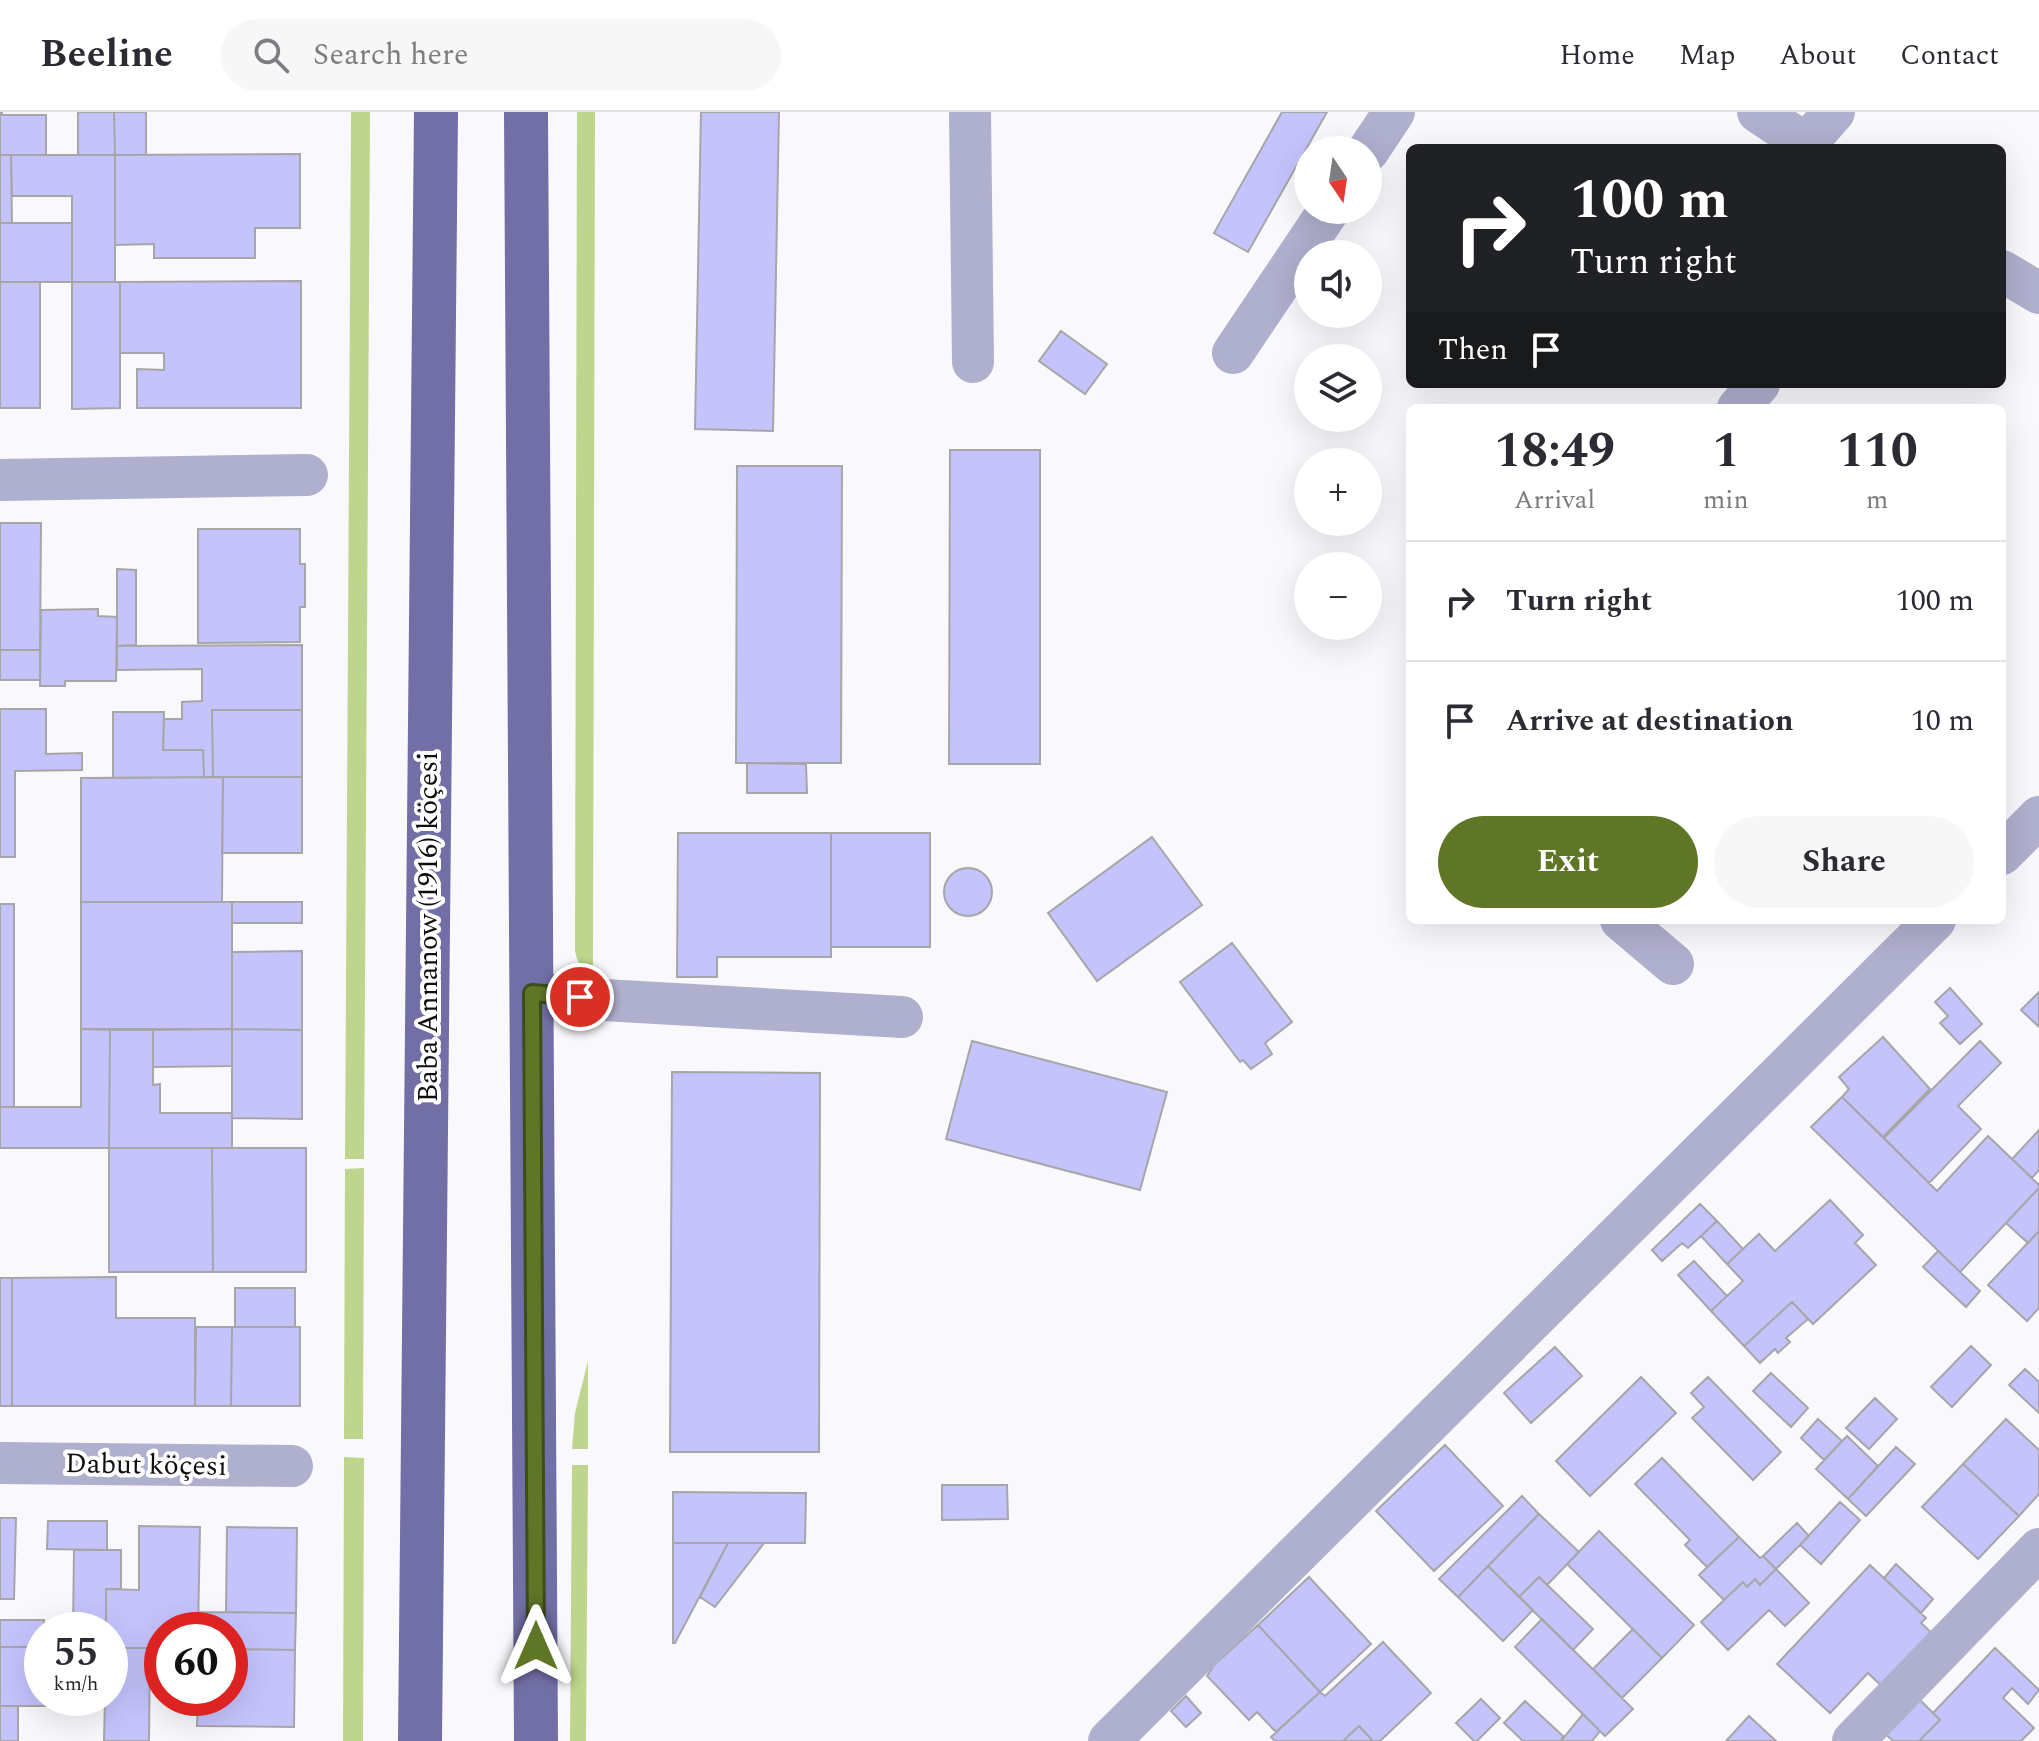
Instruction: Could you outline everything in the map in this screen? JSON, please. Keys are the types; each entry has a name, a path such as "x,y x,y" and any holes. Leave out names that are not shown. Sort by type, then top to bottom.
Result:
{"main road":[{"name":"Baba Annanow (1916) köçesi","path":"420,1741 436,112"},
{"path":"526,112 536,1741"}],"street":[{"path":"970,112 973,362"},
{"path":"1378,136 1394,112"},
{"path":"1758,112 1806,144"},
{"path":"1810,144 1834,112"},
{"path":"1233,353 1320,224"},
{"path":"2006,273 2039,293"},
{"path":"1742,404 1756,388"},
{"path":"0,480 307,475"},
{"path":"2006,850 2039,817"},
{"path":"1626,924 1673,964"},
{"path":"1109,1741 1931,924"},
{"path":"532,993 902,1017"},
{"name":"Dabut köçesi","path":"0,1463 292,1466"},
{"path":"1853,1741 2039,1549"}],"green space":[{"path":"351,112 370,112 364,1159 345,1159"},
{"path":"577,112 595,112 593,967 580,963 575,950"},
{"path":"364,1168 363,1439 344,1439 345,1169"},
{"path":"588,1361 588,1449 572,1449 575,1413"},
{"path":"344,1457 364,1458 363,1741 343,1741"},
{"path":"572,1465 588,1465 586,1741 570,1741"}],"building":[{"path":"0,112 2,115 46,115 46,155 0,155"},
{"path":"78,112 114,112 115,155 78,155"},
{"path":"114,112 146,112 146,155 115,155"},
{"path":"701,112 779,112 773,431 695,429"},
{"path":"1282,112 1327,112 1313,136 1294,136 1294,170 1248,252 1214,233"},
{"path":"300,154 300,228 255,228 255,258 154,258 154,244 115,245 115,155"},
{"path":"0,155 11,155 12,223 0,223"},
{"path":"11,155 115,155 115,282 72,282 72,196 12,196"},
{"path":"0,223 72,223 72,282 0,282"},
{"path":"301,281 301,408 137,408 137,369 164,370 164,353 120,353 120,282"},
{"path":"0,282 40,282 40,408 0,408"},
{"path":"72,282 120,282 120,408 72,409"},
{"path":"1061,331 1107,364 1085,394 1039,361"},
{"path":"950,450 1040,450 1040,764 949,764"},
{"path":"737,466 842,466 841,763 736,763"},
{"path":"0,523 41,523 40,650 0,650"},
{"path":"198,529 300,529 300,564 305,564 305,607 300,607 300,642 198,643"},
{"path":"117,569 136,570 136,645 117,646"},
{"path":"98,609 98,616 117,617 116,681 65,681 65,686 40,686 41,610"},
{"path":"302,645 302,710 212,710 213,777 204,777 203,750 163,750 164,719 182,719 182,702 202,701 202,669 117,670 117,646"},
{"path":"0,650 40,650 40,680 0,680"},
{"path":"0,709 46,709 46,754 82,753 82,770 15,771 15,857 0,857"},
{"path":"212,710 302,710 302,777 213,777"},
{"path":"113,712 164,712 163,750 203,750 204,777 113,778"},
{"path":"747,763 806,764 807,793 747,793"},
{"path":"223,777 302,777 302,853 222,853"},
{"path":"223,777 222,902 81,902 81,778"},
{"path":"678,833 831,833 831,957 717,957 717,977 677,977"},
{"path":"831,833 930,833 930,947 831,947"},
{"path":"1152,837 1202,905 1097,981 1048,913"},
{"path":"968,868 985,875 992,892 985,909 968,916 951,909 944,892 951,875"},
{"path":"81,902 232,902 232,1029 81,1029"},
{"path":"232,902 302,902 302,923 232,923"},
{"path":"0,904 14,904 14,1107 0,1107"},
{"path":"1232,943 1292,1022 1265,1043 1272,1054 1251,1069 1243,1060 1240,1062 1180,982"},
{"path":"302,951 302,1030 232,1029 232,952"},
{"path":"1950,988 1982,1024 1960,1044 1940,1023 1948,1016 1935,1002"},
{"path":"2039,992 2039,1027 2021,1010"},
{"path":"81,1029 110,1030 109,1148 0,1148 0,1107 81,1107"},
{"path":"232,1029 302,1030 302,1119 232,1118"},
{"path":"232,1029 232,1066 153,1067 153,1030"},
{"path":"110,1030 153,1030 153,1085 160,1084 160,1113 232,1113 232,1148 109,1148"},
{"path":"1883,1037 1930,1089 1883,1137 1842,1097 1849,1089 1839,1077"},
{"path":"972,1041 1167,1092 1140,1190 946,1139"},
{"path":"1980,1041 2001,1063 1958,1106 1981,1129 1929,1183 1884,1138"},
{"path":"672,1072 820,1073 819,1452 670,1452"},
{"path":"1842,1097 1937,1191 1988,1136 2039,1188 1960,1272 1811,1127"},
{"path":"2039,1130 2039,1170 2032,1178 2012,1159"},
{"path":"109,1148 212,1148 213,1272 109,1272"},
{"path":"212,1148 306,1148 306,1272 213,1272"},
{"path":"2039,1188 2039,1231 2028,1243 2006,1223"},
{"path":"1830,1200 1863,1235 1855,1243 1876,1265 1813,1324 1792,1302 1744,1346 1711,1311 1743,1281 1727,1264 1759,1234 1775,1251"},
{"path":"1700,1204 1717,1221 1688,1248 1682,1243 1662,1261 1652,1250"},
{"path":"1717,1221 1743,1249 1727,1264 1701,1236"},
{"path":"2039,1231 2039,1308 2027,1321 1988,1285"},
{"path":"1938,1251 1980,1291 1966,1307 1923,1267"},
{"path":"1694,1261 1727,1296 1711,1311 1678,1275"},
{"path":"116,1277 116,1318 195,1318 195,1406 12,1406 12,1278"},
{"path":"0,1278 12,1278 12,1406 0,1406"},
{"path":"235,1288 295,1288 295,1327 235,1327"},
{"path":"1792,1302 1808,1319 1786,1338 1790,1342 1778,1353 1775,1349 1760,1363 1744,1346"},
{"path":"196,1327 232,1327 231,1406 195,1406"},
{"path":"232,1327 300,1327 300,1406 231,1406"},
{"path":"1971,1346 1991,1365 1952,1407 1931,1387"},
{"path":"1555,1347 1582,1376 1531,1423 1504,1393"},
{"path":"2025,1369 2039,1382 2039,1413 2009,1385"},
{"path":"1771,1373 1808,1408 1791,1427 1753,1391"},
{"path":"1641,1377 1676,1413 1590,1496 1556,1461"},
{"path":"1708,1377 1781,1452 1753,1480 1692,1418 1704,1407 1691,1393"},
{"path":"1875,1398 1897,1419 1869,1449 1846,1428"},
{"path":"1818,1419 1842,1441 1824,1460 1801,1438"},
{"path":"2006,1419 2039,1450 2039,1494 2019,1516 1963,1464"},
{"path":"1847,1436 1878,1466 1848,1499 1816,1469"},
{"path":"1445,1445 1503,1506 1434,1571 1376,1511"},
{"path":"1896,1447 1915,1464 1866,1516 1848,1499"},
{"path":"1662,1458 1739,1537 1707,1567 1685,1545 1690,1540 1635,1484"},
{"path":"1963,1464 2019,1516 1978,1559 1922,1507"},
{"path":"942,1485 1007,1485 1008,1519 942,1520"},
{"path":"673,1492 806,1493 805,1543 673,1543"},
{"path":"1522,1496 1539,1514 1458,1597 1439,1579"},
{"path":"1840,1502 1860,1520 1821,1564 1800,1545"},
{"path":"1539,1514 1579,1552 1547,1585 1539,1577 1519,1597 1488,1566"},
{"path":"0,1518 16,1518 14,1599 0,1599"},
{"path":"48,1521 107,1521 107,1550 47,1549"},
{"path":"1797,1523 1809,1536 1776,1569 1763,1556"},
{"path":"139,1526 200,1527 198,1612 144,1612 144,1648 128,1648 128,1612 106,1612 106,1589 139,1590"},
{"path":"227,1527 297,1528 296,1613 226,1612"},
{"path":"1599,1531 1694,1625 1662,1658 1567,1564"},
{"path":"1739,1537 1776,1569 1760,1585 1755,1579 1747,1587 1743,1582 1724,1600 1699,1575"},
{"path":"673,1543 728,1543 675,1643 673,1643"},
{"path":"728,1543 764,1543 715,1607 700,1597"},
{"path":"74,1550 121,1550 121,1589 106,1589 106,1612 73,1612"},
{"path":"1896,1564 1933,1599 1921,1613 1884,1578"},
{"path":"1870,1565 1926,1618 1921,1623 1937,1638 1887,1691 1868,1673 1830,1713 1777,1664"},
{"path":"1488,1566 1533,1610 1503,1641 1458,1597"},
{"path":"1776,1569 1809,1603 1785,1626 1769,1610 1728,1650 1701,1622 1743,1582 1747,1587 1755,1579 1760,1585"},
{"path":"1309,1577 1371,1644 1320,1692 1258,1625"},
{"path":"1539,1577 1593,1629 1573,1650 1519,1597"},
{"path":"248,1613 296,1613 295,1650 248,1649"},
{"path":"1542,1619 1633,1709 1605,1736 1515,1647"},
{"path":"0,1620 24,1620 24,1647 0,1647"},
{"path":"1258,1625 1320,1692 1276,1732 1257,1712 1249,1720 1207,1676 1214,1665"},
{"path":"1633,1629 1662,1658 1622,1698 1593,1669"},
{"path":"1383,1642 1431,1693 1380,1741 1373,1741 1359,1726 1343,1741 1275,1741 1271,1737 1320,1692 1325,1696"},
{"path":"0,1647 24,1647 24,1706 0,1706"},
{"path":"128,1648 144,1648 144,1716 149,1716 149,1741 104,1741 105,1716 128,1716"},
{"path":"1995,1648 2039,1690 2028,1704 2012,1688 2003,1698 2034,1728 2021,1741 1919,1741 1940,1720 1933,1713"},
{"path":"248,1649 295,1650 294,1727 197,1726 197,1716 248,1716"},
{"path":"1915,1695 1940,1720 1919,1741 1893,1741 1881,1730"},
{"path":"1186,1696 1201,1713 1186,1727 1171,1711"},
{"path":"1481,1699 1500,1718 1474,1741 1456,1723"},
{"path":"1525,1701 1563,1736 1561,1741 1523,1741 1504,1723"},
{"path":"0,1706 18,1706 18,1741 0,1741"},
{"path":"1583,1714 1600,1731 1592,1741 1561,1741"},
{"path":"1749,1716 1776,1741 1726,1741"},
{"path":"1359,1726 1373,1741 1343,1741"}],"route":[{"path":"536,1646 532,993 580,997"}]}
